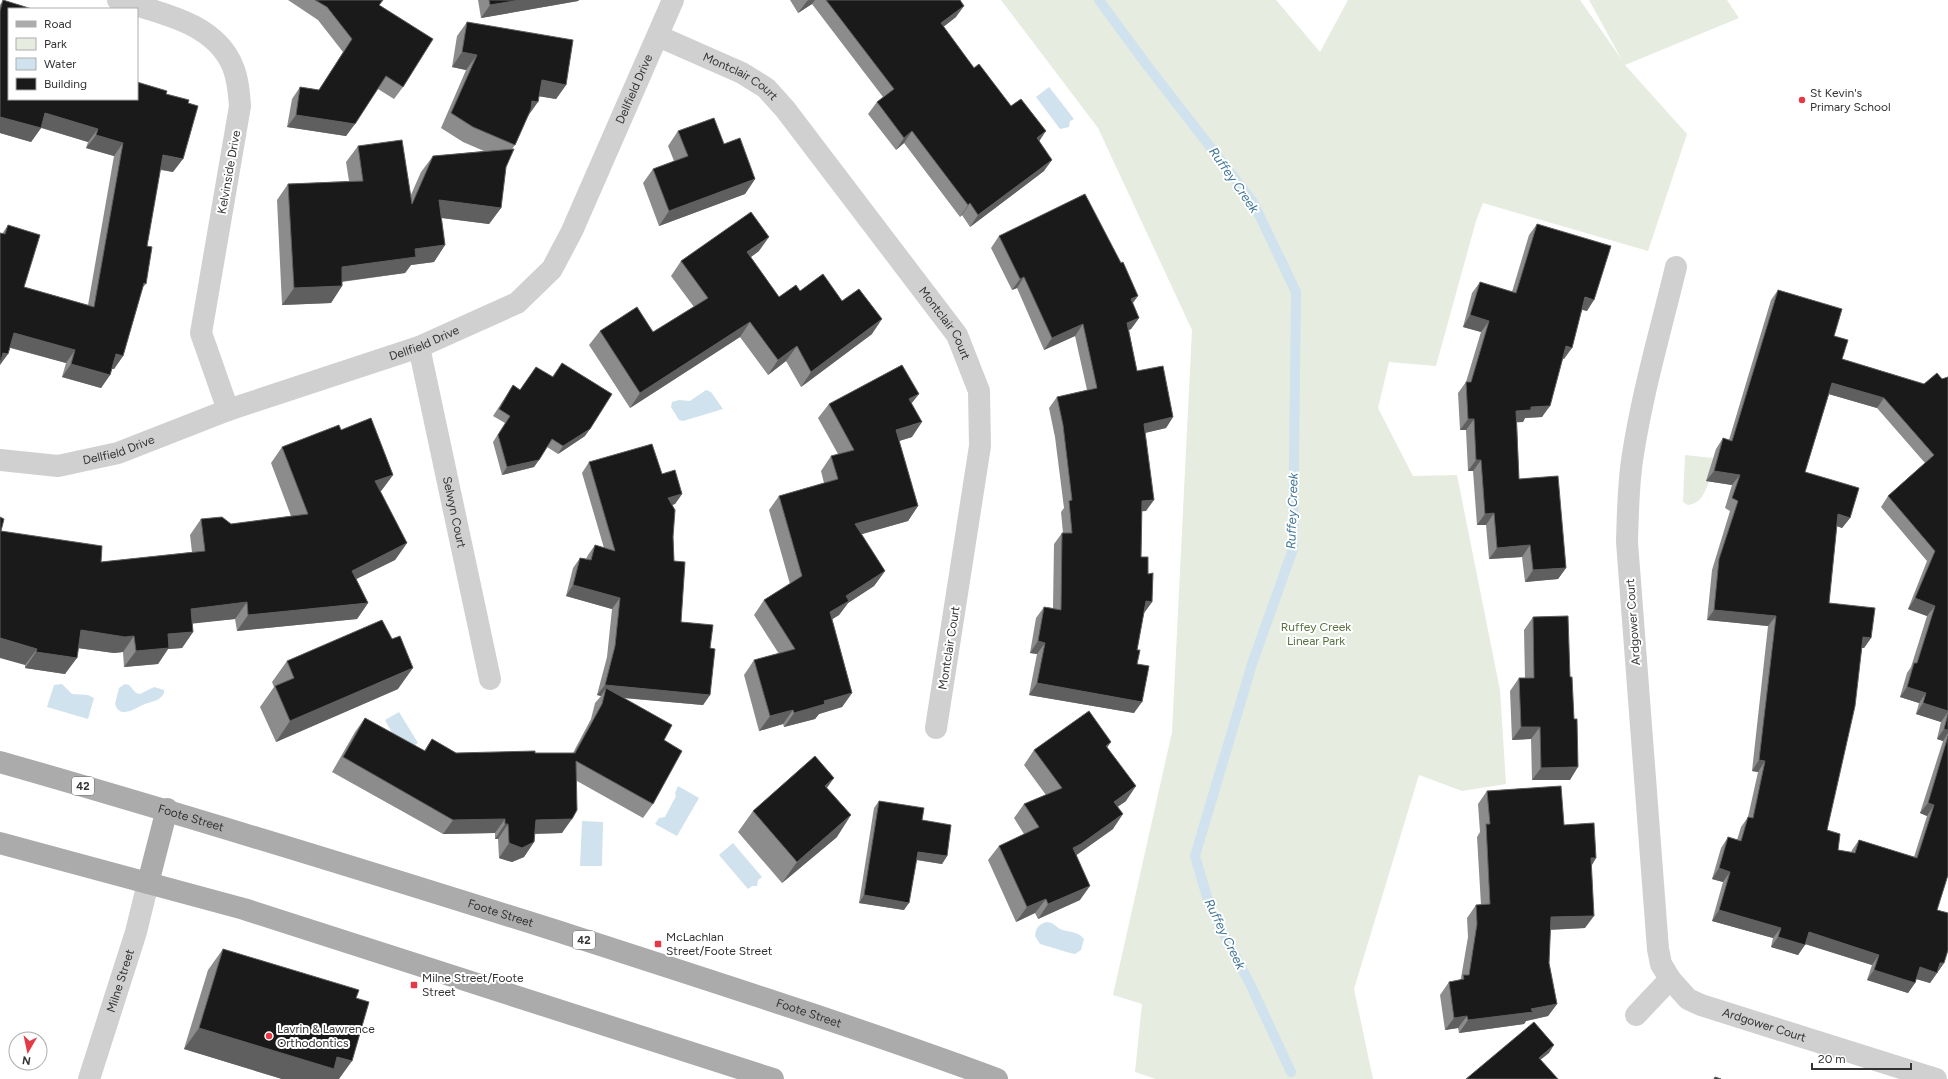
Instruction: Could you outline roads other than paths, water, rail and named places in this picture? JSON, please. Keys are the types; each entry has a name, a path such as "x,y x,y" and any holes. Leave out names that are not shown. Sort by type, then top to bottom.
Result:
{"main road":[{"name":"Foote Street","path":"0,762 167,809 682,971 916,1049 997,1079"},
{"path":"148,883 167,809"},
{"path":"0,843 256,912 773,1079"}],"street":[{"name":"Kelvinside Drive","path":"118,0 196,26 219,45 233,66 240,106 201,333 228,410"},
{"name":"Dellfield Drive","path":"0,460 58,466 118,453 228,410 419,347 517,304 552,269 572,231 673,0"},
{"name":"Montclair Court","path":"658,36 742,73 766,88 790,115 957,335 979,391 980,446 936,728"},
{"name":"Ardgower Court","path":"1676,266 1640,411 1632,455 1628,500 1627,542 1658,949 1662,964 1670,979 1688,999 1701,1006 1936,1079"},
{"name":"Selwyn Court","path":"419,347 490,678"},
{"name":"Milne Street","path":"89,1079 136,932 148,883"},
{"path":"1636,1015 1670,979"}],"water":[{"path":"1049,87 1074,119 1070,121 1069,127 1060,129 1036,97"},
{"path":"706,390 711,392 723,409 683,421 679,420 671,407 672,402 679,400 690,401"},
{"path":"62,684 72,694 88,695 94,698 88,719 47,707 54,685"},
{"path":"125,684 129,685 136,693 140,694 154,687 164,690 164,693 156,700 128,712 124,712 117,709 115,704 119,688"},
{"path":"399,712 418,743 403,752 385,720"},
{"path":"678,786 699,798 677,836 655,824 659,818 665,817 676,796 675,793"},
{"path":"582,821 603,822 602,866 580,866"},
{"path":"733,843 762,877 758,880 757,886 752,886 748,889 719,855"},
{"path":"1046,922 1052,923 1060,929 1079,934 1084,939 1081,950 1075,954 1040,944 1035,936 1036,931 1041,924"}],"waterway":[{"name":"Ruffey Creek","path":"1099,0 1146,64 1253,202 1296,292 1293,549 1252,664 1195,856 1210,907 1251,986 1291,1072"}],"place":[{"name":"St Kevin's Primary School","path":"1802,100"},
{"name":"McLachlan Street/Foote Street","path":"658,944"},
{"name":"Milne Street/Foote Street","path":"414,985"},
{"name":"Lavrin & Lawrence Orthodontics","path":"269,1036"}],"park label":[{"name":"Ruffey Creek Linear Park","path":"1316,634"}]}
